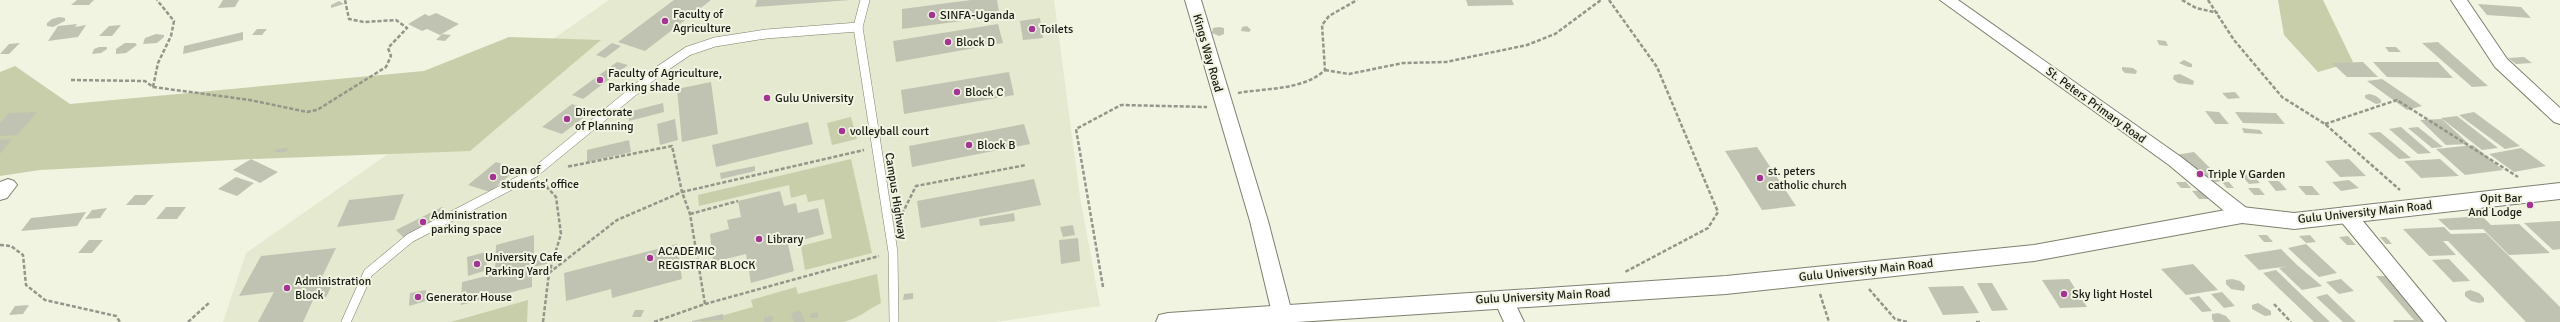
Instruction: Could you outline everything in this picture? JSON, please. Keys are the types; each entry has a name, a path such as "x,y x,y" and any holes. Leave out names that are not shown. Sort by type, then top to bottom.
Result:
{"street":[{"name":"Kings Way Road","path":"1193,0 1259,221 1282,313"},
{"name":"St. Peters Primary Road","path":"1948,0 2175,161 2242,215"},
{"path":"2459,0 2470,19 2501,63 2560,118"},
{"name":"Gulu University Main Road","path":"1168,322 1503,298 1726,285 2034,253 2242,215 2294,221 2551,192"},
{"path":"2346,214 2436,322"},
{"path":"1503,298 1514,322"}],"lane":[{"path":"346,322 368,274 410,238 534,173 657,72 688,51 715,42 766,34 858,28 865,0"},
{"name":"Campus Highway","path":"858,28 893,252 894,322"}],"path":[{"path":"153,87 158,62 171,36 174,21 164,6 157,0"},
{"path":"71,80 137,80 145,81 153,87 214,96 240,97 307,112 317,110 386,67 391,56 388,48 407,28 396,20 364,22 349,19 345,0"},
{"path":"1103,287 1076,129 1121,105 1222,101 1272,87 1302,86 1316,80 1325,70 1322,25 1329,16 1357,0"},
{"path":"1325,70 1349,74 1403,63 1446,62 1527,46 1555,34 1600,0"},
{"path":"1609,0 1657,67 1718,212 1708,228 1623,273"},
{"path":"2182,0 2196,8 2218,13"},
{"path":"2208,0 2218,13 2234,40 2282,98 2325,124 2419,207"},
{"path":"2325,124 2397,100 2551,192"},
{"path":"534,173 672,146 682,192 690,214 705,304"},
{"path":"549,274 617,220 682,192 877,147"},
{"path":"890,236 916,186 1026,165"},
{"path":"534,173 556,197 560,234 549,274 543,322"},
{"path":"690,214 738,201"},
{"path":"0,245 11,246 24,255 26,286 46,300 116,316 120,322"},
{"path":"654,322 705,304 893,252"},
{"path":"1854,272 1895,319 1907,322"},
{"path":"1817,275 1821,302 1829,322"},
{"path":"188,322 210,302"},
{"path":"2274,304 2291,322"}],"shaded area":[{"name":"Gulu University","path":"609,0 1054,0 1080,197 1100,306 996,322 223,322 246,253"},
{"path":"2278,0 2323,0 2353,62 2318,72 2284,35"},
{"path":"509,37 601,40 470,151 251,159 40,170 0,176 0,72 15,66 70,104 424,71"},
{"name":"volleyball court","path":"851,117 857,139 832,145 827,123"},
{"path":"851,159 872,253 805,270 801,246 832,238 824,199 808,202 806,194 791,198 789,185 699,206 698,195"},
{"path":"877,274 881,303 859,316 844,322 699,322 753,307 751,300 796,287 798,294"},
{"path":"528,300 527,322 451,322"}],"building":[{"path":"77,0 94,0 89,5 71,5"},
{"path":"223,0 239,0 235,7 218,8"},
{"name":"Faculty of Agriculture","path":"674,0 711,0 645,51 618,42"},
{"path":"757,0 851,0 755,7"},
{"name":"SINFA-Uganda","path":"971,0 997,0 1000,17 974,20 972,11 962,12 962,21 902,29 902,9"},
{"path":"1466,0 1512,0 1514,5 1468,6"},
{"path":"339,1 344,4 331,8 331,5"},
{"path":"2478,4 2521,7 2531,18 2487,15"},
{"path":"436,13 459,24 440,35 427,29 422,31 408,24 425,14 429,16"},
{"path":"59,17 65,18 65,21 53,27 47,26 47,23 52,19"},
{"name":"Toilets","path":"1040,18 1043,38 1023,40 1020,21"},
{"path":"77,24 75,27 86,25 78,37 48,41 58,26"},
{"name":"Block D","path":"998,24 1003,43 896,62 893,41"},
{"path":"121,25 112,36 99,36 109,26"},
{"path":"1247,26 1251,30 1249,32 1241,31 1242,27"},
{"path":"1213,28 1224,28 1224,34 1219,36 1212,33"},
{"path":"257,29 267,29 262,35 252,35"},
{"path":"243,32 243,40 183,54 184,46"},
{"path":"156,34 164,35 164,37 157,43 143,44 145,38"},
{"path":"442,34 451,35 445,41 436,40"},
{"path":"2157,40 2166,41 2168,46 2159,45"},
{"path":"2438,42 2488,86 2472,87 2422,43"},
{"path":"20,43 9,54 0,54 9,44"},
{"path":"125,43 135,43 137,45 126,53 116,54 116,49"},
{"path":"612,43 621,46 605,58 596,55"},
{"path":"99,47 107,47 107,49 101,53 92,54 94,49"},
{"path":"2385,47 2396,47 2401,52 2389,52"},
{"path":"2524,57 2532,63 2516,64 2508,58"},
{"path":"2184,60 2192,64 2192,67 2179,63"},
{"name":"Faculty of Agriculture, Parking shade","path":"617,62 628,65 583,99 572,95"},
{"path":"2363,62 2378,77 2347,77 2332,63"},
{"path":"2373,62 2438,62 2453,78 2387,77"},
{"path":"2122,67 2133,68 2137,71 2136,74 2125,73 2122,70"},
{"name":"Block C","path":"1009,72 1014,95 904,114 901,90"},
{"path":"2180,74 2194,81 2193,85 2178,83 2173,79 2174,75"},
{"path":"2382,79 2422,106 2407,110 2367,81"},
{"path":"711,82 718,134 682,142 677,89"},
{"path":"2235,92 2240,98 2228,99 2222,93"},
{"path":"2370,94 2381,100 2381,103 2376,104 2365,98 2365,95"},
{"path":"663,103 664,112 629,121 628,112"},
{"name":"Directorate of Planning","path":"572,104 592,111 562,134 542,127"},
{"path":"2205,111 2219,112 2229,124 2215,124"},
{"path":"37,112 17,135 0,136 0,123 9,113"},
{"path":"2235,112 2276,113 2285,124 2243,123"},
{"path":"2474,112 2520,146 2505,149 2459,115"},
{"path":"2457,116 2498,148 2482,150 2441,118"},
{"path":"675,119 678,140 660,145 657,124"},
{"path":"2442,119 2469,144 2446,145 2420,120"},
{"path":"808,122 813,144 716,167 712,145"},
{"name":"Block B","path":"1024,124 1030,144 912,167 909,146"},
{"path":"2401,127 2431,153 2418,154 2389,129"},
{"path":"2418,127 2443,147 2432,148 2408,128"},
{"path":"2242,128 2260,130 2263,134 2244,133"},
{"path":"2380,132 2411,158 2399,159 2368,133"},
{"path":"12,139 0,154 0,140"},
{"path":"629,140 631,152 587,162 587,150"},
{"path":"2473,145 2503,170 2465,175 2436,149"},
{"name":"st. peters catholic church","path":"1757,147 1796,206 1762,210 1725,151"},
{"path":"289,148 286,152 274,152 277,149"},
{"path":"2521,148 2546,166 2514,172 2489,154"},
{"path":"2194,152 2223,181 2203,184 2175,155"},
{"path":"251,159 278,172 260,183 233,170"},
{"path":"2349,159 2366,176 2340,177 2325,161"},
{"path":"2440,159 2459,176 2421,178 2404,161"},
{"name":"Dean of students' office","path":"496,162 517,169 490,192 468,185"},
{"path":"755,166 755,171 721,179 720,173"},
{"path":"2252,174 2260,183 2249,184 2241,175"},
{"path":"236,177 254,183 237,196 218,189"},
{"path":"1034,179 1041,205 921,228 917,201"},
{"path":"2349,180 2359,188 2341,191 2332,182"},
{"path":"2268,181 2279,181 2287,190 2276,191"},
{"path":"2176,182 2186,182 2191,188 2181,188"},
{"path":"2222,182 2229,182 2234,188 2227,188"},
{"path":"2298,186 2312,186 2320,195 2306,195"},
{"path":"2248,188 2259,188 2265,195 2254,195"},
{"path":"2204,190 2212,199 2199,199 2192,191"},
{"name":"Library","path":"780,191 784,206 796,203 798,213 818,208 824,234 788,244 794,271 751,283 746,254 713,262 710,234 729,229 727,220 741,217 738,201"},
{"path":"404,194 394,220 337,227 349,200"},
{"path":"135,195 154,195 145,205 126,205"},
{"path":"166,207 186,207 177,219 156,219"},
{"name":"Administration parking space","path":"442,207 449,214 403,237 396,230"},
{"path":"107,208 100,218 85,219 92,210"},
{"path":"86,212 77,226 21,231 31,218"},
{"path":"1014,213 1015,221 980,226 979,219"},
{"path":"2482,216 2491,225 2519,224 2550,253 2509,255 2483,229 2450,230 2438,219"},
{"path":"2560,221 2560,249 2553,250 2524,223"},
{"path":"1073,225 1075,235 1063,237 1060,227"},
{"path":"2444,227 2451,234 2486,233 2560,307 2560,322 2526,322 2448,241 2443,241 2456,255 2429,256 2403,229"},
{"path":"534,235 534,255 547,252 547,264 532,267 532,287 461,305 462,282 495,274 496,245"},
{"path":"2258,235 2267,235 2273,242 2264,242"},
{"path":"2310,235 2316,242 2306,243 2299,236"},
{"path":"2348,236 2356,245 2347,245 2339,237"},
{"path":"2380,237 2386,237 2392,244 2386,244"},
{"path":"1078,238 1080,261 1061,264 1059,240"},
{"path":"89,240 103,240 92,253 78,253"},
{"name":"ACADEMIC REGISTRAR BLOCK","path":"677,244 682,279 612,298 611,289 566,301 564,273"},
{"path":"2306,244 2337,273 2319,277 2288,248"},
{"name":"Administration Block","path":"336,248 319,283 334,281 326,297 314,298 303,322 258,322 274,292 239,296 261,256"},
{"path":"2281,249 2322,286 2302,290 2279,268 2289,266 2259,270 2244,255"},
{"name":"University Cafe Parking Yard","path":"486,252 487,270 468,276 467,257"},
{"path":"2449,259 2470,281 2453,282 2432,260"},
{"path":"2193,264 2218,290 2186,295 2161,269"},
{"path":"2276,270 2330,322 2314,322 2263,273"},
{"path":"2376,276 2388,276 2429,322 2394,322 2393,320 2414,320"},
{"name":"Sky light Hostel","path":"2069,279 2087,307 2060,308 2042,280"},
{"path":"2232,279 2240,281 2245,286 2244,291 2231,289 2226,284 2226,280"},
{"path":"2341,279 2354,291 2339,294 2326,282"},
{"path":"1977,283 1992,283 2008,310 1992,311"},
{"path":"1963,286 1979,313 1943,315 1928,287"},
{"name":"Generator House","path":"426,290 426,301 409,306 410,293"},
{"path":"2470,290 2479,293 2484,298 2484,302 2479,303 2471,301 2465,296 2465,292"},
{"path":"2222,292 2235,306 2224,308 2211,294"},
{"path":"913,293 913,299 903,300 904,294"},
{"path":"2327,294 2356,322 2343,322 2316,297"},
{"path":"2199,296 2212,311 2202,312 2189,298"},
{"path":"2258,303 2271,311 2271,315 2265,316 2252,309 2252,305"},
{"path":"29,305 23,314 9,315 15,306"},
{"path":"635,310 644,310 641,317 632,317"},
{"path":"800,310 805,322 794,322 791,313"},
{"path":"818,312 818,318 810,318 811,313"},
{"path":"2218,313 2226,316 2231,322 2214,322 2212,319 2212,314"},
{"path":"723,314 723,320 692,322 692,321"},
{"path":"773,316 772,322 764,322 764,317"}],"place":[{"name":"SINFA-Uganda","path":"932,15"},
{"name":"Faculty of Agriculture","path":"665,21"},
{"name":"Toilets","path":"1032,29"},
{"name":"Block D","path":"948,42"},
{"name":"Faculty of Agriculture, Parking shade","path":"600,80"},
{"name":"Block C","path":"957,92"},
{"name":"Gulu University","path":"767,98"},
{"name":"Directorate of Planning","path":"567,119"},
{"name":"volleyball court","path":"842,131"},
{"name":"Block B","path":"969,145"},
{"name":"Triple Y Garden","path":"2200,174"},
{"name":"Dean of students' office","path":"493,177"},
{"name":"st. peters catholic church","path":"1760,178"},
{"name":"Opit Bar And Lodge","path":"2530,205"},
{"name":"Administration parking space","path":"423,222"},
{"name":"Library","path":"759,239"},
{"name":"ACADEMIC REGISTRAR BLOCK","path":"650,258"},
{"name":"University Cafe Parking Yard","path":"477,264"},
{"name":"Administration Block","path":"287,288"},
{"name":"Sky light Hostel","path":"2064,294"},
{"name":"Generator House","path":"418,297"}]}
